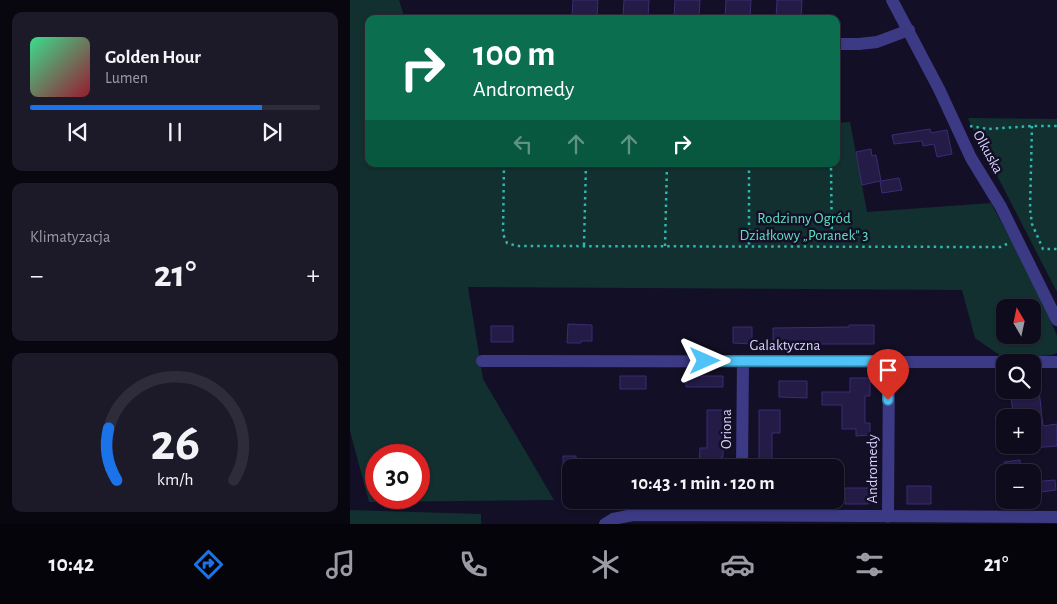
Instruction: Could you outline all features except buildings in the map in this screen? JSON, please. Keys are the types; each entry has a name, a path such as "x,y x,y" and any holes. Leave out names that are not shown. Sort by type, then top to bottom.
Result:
{"street":[{"name":"Olkuska","path":"892,0 939,89 971,158 1017,239 1057,320"},
{"path":"840,44 877,42 909,30"},
{"name":"Galaktyczna","path":"482,361 1057,362"},
{"name":"Oriona","path":"742,361 742,459"},
{"name":"Andromedy","path":"888,361 888,517"},
{"path":"742,509 742,514"},
{"path":"605,524 613,519 633,514 1057,517"}],"path":[{"path":"953,119 972,127 988,129 1057,126"},
{"path":"1032,126 1030,209 1032,224 1043,249 1057,249"},
{"path":"504,167 503,234 507,242 516,246 1000,247 1017,239"},
{"path":"584,246 586,167"},
{"path":"666,246 667,167"},
{"path":"749,167 749,246"},
{"path":"831,168 832,246"}],"green space":[{"name":"Rodzinny Ogród Działkowy „Poranek” 3","path":"350,0 399,0 404,15 365,15 365,167 840,167 840,123 850,122 867,212 991,203 1038,290 1057,336 1057,353 1052,355 998,354 975,338 962,290 468,287 483,379 554,500 430,501 430,444 365,444 365,487 350,431"},
{"path":"968,118 1057,119 1057,292 972,127"},
{"path":"350,510 481,514 481,524 350,524"}],"route":[{"path":"705,361 888,361 888,400"}]}
